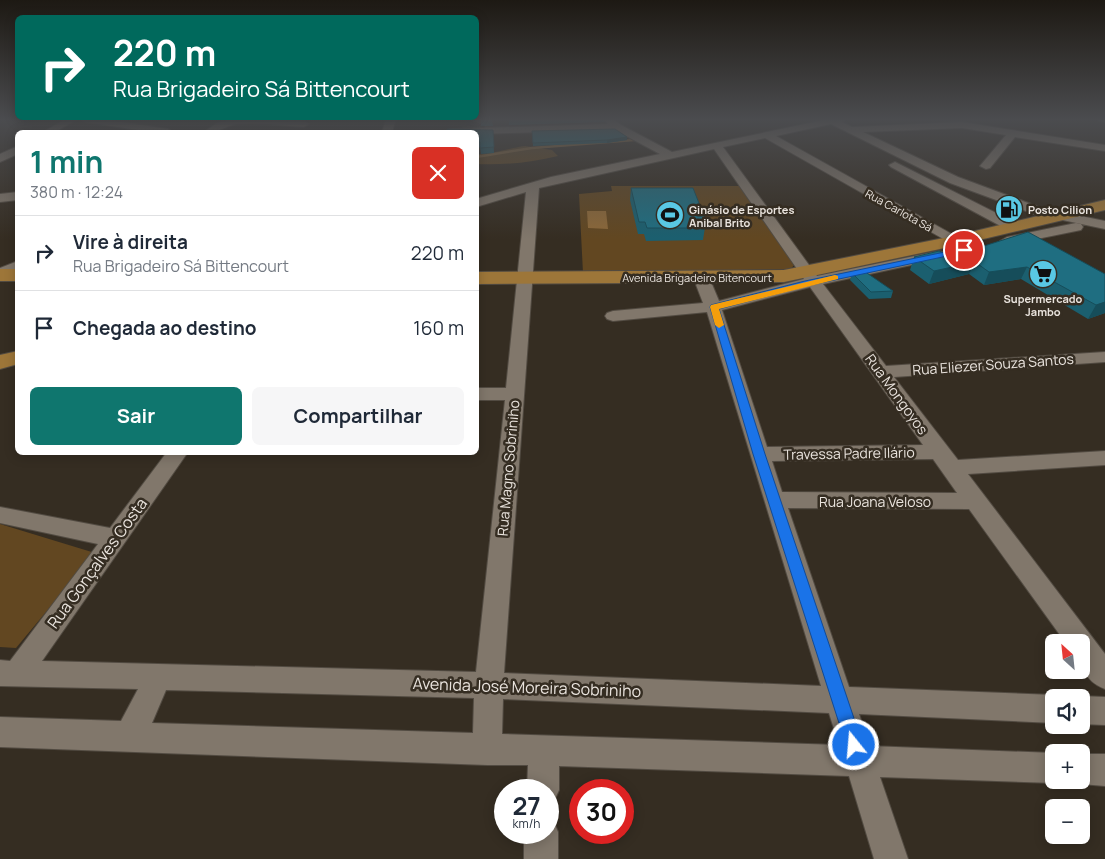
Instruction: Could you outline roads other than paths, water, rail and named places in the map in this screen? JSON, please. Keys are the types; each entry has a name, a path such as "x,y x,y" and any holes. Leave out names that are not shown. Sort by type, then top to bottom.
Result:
{"main road":[{"name":"Avenida Brigadeiro Bitencourt","path":"479,278 810,277 1105,205"},
{"path":"0,275 15,275"},
{"path":"0,362 15,358"}],"street":[{"path":"479,203 533,186 651,159"},
{"name":"Rua Mongoyos","path":"726,159 810,277 1074,634"},
{"name":"Rua Carlota Sá","path":"810,159 954,241"},
{"path":"883,159 1013,227"},
{"path":"911,159 954,180 1053,218 1076,226 1105,232"},
{"path":"986,166 992,159"},
{"name":"Rua Magno Sobriniho","path":"487,750 489,685 533,186"},
{"path":"1,198 15,196"},
{"path":"980,210 1013,202"},
{"path":"1053,218 1105,225"},
{"path":"613,316 714,307 810,277 1076,226"},
{"path":"0,275 15,267"},
{"path":"701,277 714,307 759,454 891,859"},
{"name":"Rua Eliezer Souza Santos","path":"882,372 1105,357"},
{"path":"479,394 514,394"},
{"name":"Travessa Padre Ilário","path":"759,454 946,460 1105,458"},
{"name":"Rua Gonçalves Costa","path":"9,673 115,538 176,455"},
{"name":"Rua Joana Veloso","path":"774,500 976,501"},
{"path":"0,515 115,538"},
{"name":"Rua Mongoyos","path":"1090,655 1105,676"},
{"name":"Avenida José Moreira Sobriniho","path":"9,673 489,685 840,698 1045,709"},
{"path":"129,736 158,677"},
{"path":"1090,710 1105,711"},
{"path":"0,732 1045,768"},
{"path":"543,779 544,751"},
{"path":"1090,770 1105,770"},
{"path":"541,859 542,844"}],"place":[{"name":"Posto Cilion","path":"1009,209"},
{"name":"Ginásio de Esportes Anibal Brito","path":"670,215"},
{"name":"Supermercado Jambo","path":"1043,274"}]}
